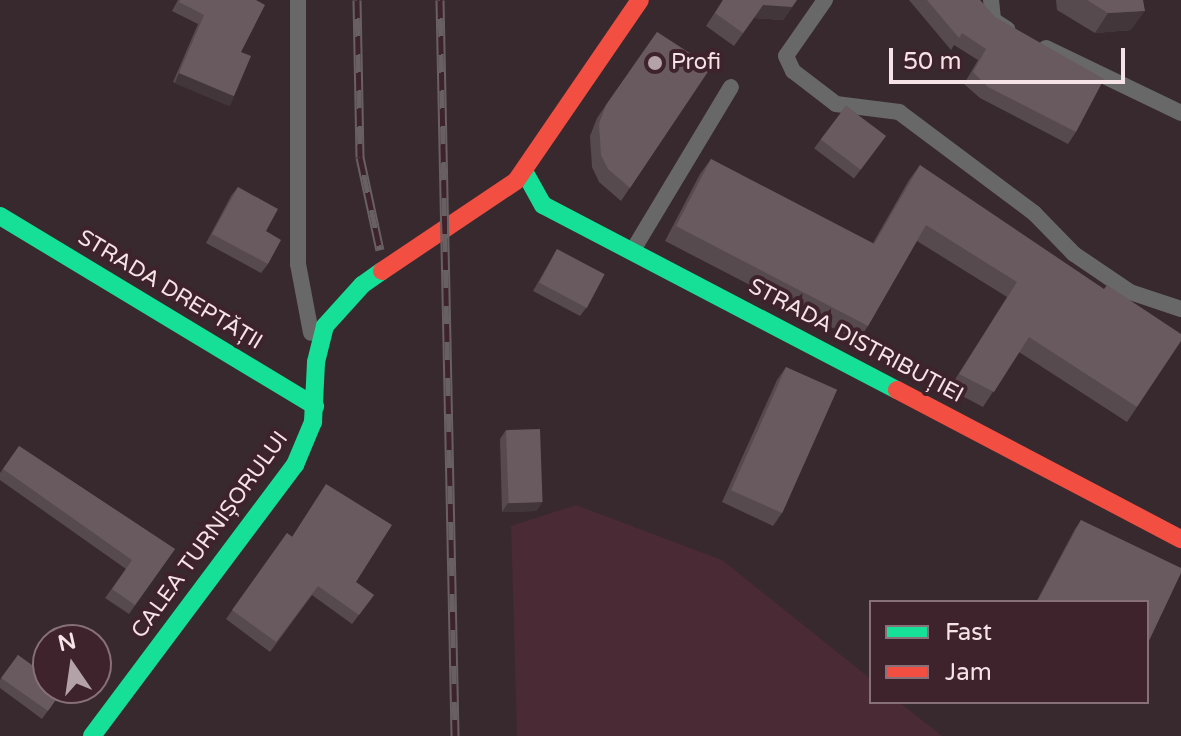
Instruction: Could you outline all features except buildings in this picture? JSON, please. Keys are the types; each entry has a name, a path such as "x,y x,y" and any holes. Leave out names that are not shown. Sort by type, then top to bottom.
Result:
{"street":[{"name":"CALEA TURNIȘORULUI","path":"92,736 295,465 310,439 315,406 316,362 325,326 362,285 504,192 524,171 640,0"},
{"name":"STRADA DISTRIBUȚIEI","path":"524,171 543,205 1181,539"},
{"name":"STRADA DREPTĂȚII","path":"0,216 315,406"}],"lane":[{"path":"298,0 298,264 316,362"},
{"path":"825,0 786,56 793,71 836,104 899,112 1034,213 1074,254 1130,292 1181,309"},
{"path":"991,0 993,20 1181,113"},
{"path":"632,251 731,87"}],"shaded area":[{"path":"576,505 722,560 869,677 869,704 902,704 942,736 517,736 511,526"}],"railway":[{"path":"357,0 360,157 380,250"},
{"path":"440,0 455,736"}],"traffic: fast":[{"path":"524,171 543,205 897,390"},
{"path":"0,216 315,406"},
{"path":"92,736 295,465 313,422 316,362 325,326 362,285 382,271"}],"traffic: jam":[{"path":"382,271 516,181 640,0"},
{"path":"897,390 1181,539"}],"place":[{"name":"Profi","path":"655,63"}]}
